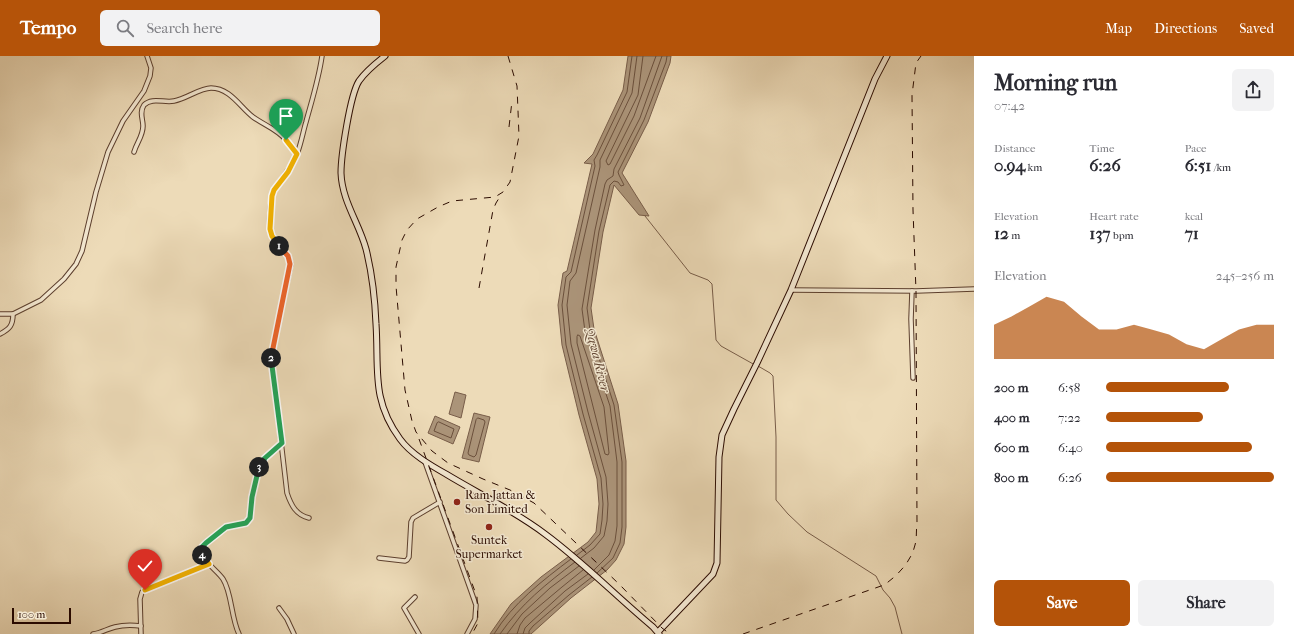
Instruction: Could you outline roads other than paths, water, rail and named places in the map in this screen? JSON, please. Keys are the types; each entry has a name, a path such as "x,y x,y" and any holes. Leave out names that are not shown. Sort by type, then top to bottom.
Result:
{"main road":[{"path":"385,56 370,69 359,82 353,97 342,155 341,173 345,197 366,248 371,275 376,326 377,374 380,398 386,414 400,440 424,461 536,528 602,582 659,633 713,574 715,569 717,563 720,447 722,435 758,363 791,290 875,79 887,56"}],"street":[{"path":"0,314 13,314 41,300 64,279 79,258 108,152 123,121 141,96 150,76 147,56"},
{"path":"309,518 300,514 291,504 288,493 271,355 290,264 288,256 272,236 270,221 272,196 274,190 288,172 297,154 322,56"},
{"path":"134,152 136,145 142,136 143,124 141,117 144,106 152,101 171,102 183,100 210,88 220,89 229,94 252,117 277,131 297,154"},
{"path":"791,290 912,291 974,289"},
{"path":"912,291 911,319 913,378"},
{"path":"0,334 11,327 13,322 13,314"},
{"path":"239,634 226,586 220,575 201,554 202,547 226,527 246,523 250,518 252,497 259,466 265,458 282,443"},
{"path":"424,461 476,605 475,619 467,634"},
{"path":"379,558 407,560 409,557 413,518 440,502"},
{"path":"141,634 140,599 142,592 149,587 177,578 209,564"},
{"path":"415,597 404,608 419,634"},
{"path":"279,608 287,619 294,634"},
{"path":"93,634 115,627 132,625 141,626"}],"water":[{"name":"Qawa River","path":"628,56 671,56 670,63 648,122 622,173 649,216 639,215 614,185 603,232 591,308 594,329 618,404 626,461 626,527 624,544 616,560 607,570 571,598 531,634 490,634 511,604 541,577 588,542 596,532 599,504 597,479 579,415 562,345 558,305 563,273 567,271 592,164 584,163 593,154 623,90"},
{"path":"455,392 466,395 461,418 449,414"},
{"path":"474,413 490,417 479,462 462,458"},
{"path":"435,416 460,427 453,444 428,433"}],"waterway":[{"path":"645,216 690,273 708,280 712,284 716,340 721,346 755,365"},
{"path":"758,366 773,376 776,437 776,500 807,532 876,576 883,590 895,607 902,634"}],"railway":[{"path":"508,56 517,86 519,136 510,182 503,192 495,197 452,201 438,207 417,219 407,230 402,240 396,267 396,286 405,390 412,421 416,432 432,451 448,463 510,490 534,503 619,584 662,628 670,634"},
{"path":"743,634 884,585 907,563 915,545 917,523 916,291 913,210 912,95 916,63 921,56"},
{"path":"509,127 512,101"},
{"path":"479,288 493,210 501,195"},
{"path":"419,439 477,597 478,623 472,634"}],"place":[{"name":"Ram Jattan & Son Limited","path":"457,502"},
{"name":"Suntek Supermarket","path":"489,527"}]}
